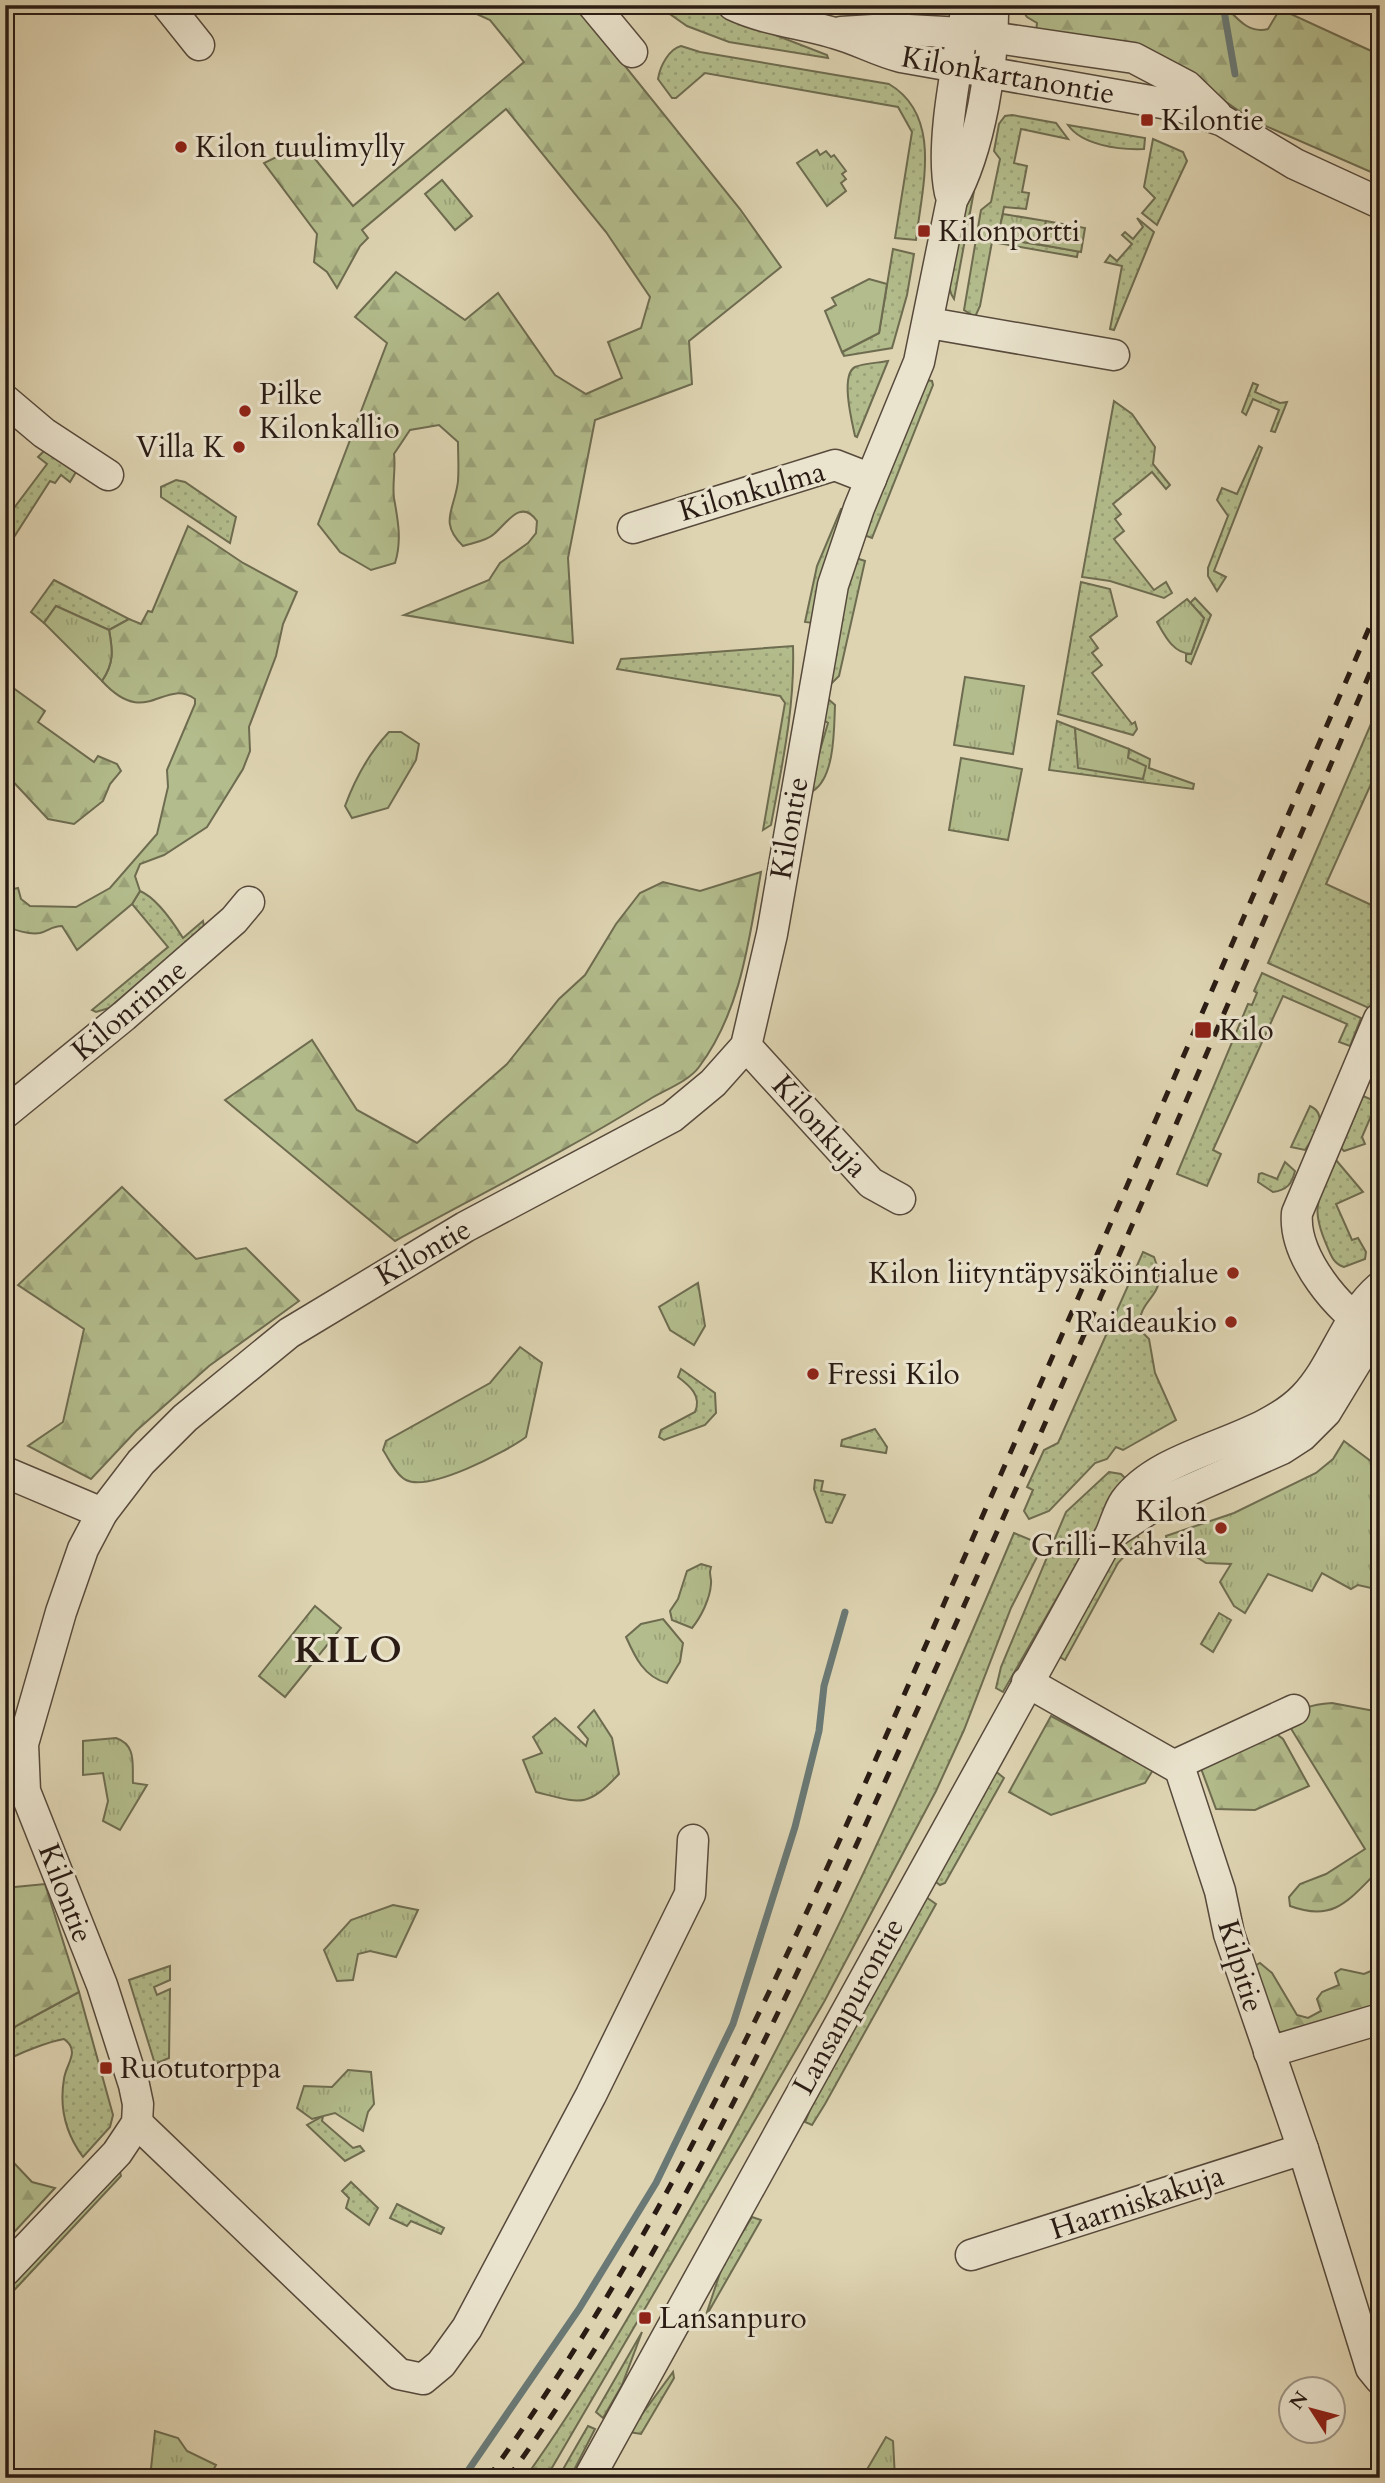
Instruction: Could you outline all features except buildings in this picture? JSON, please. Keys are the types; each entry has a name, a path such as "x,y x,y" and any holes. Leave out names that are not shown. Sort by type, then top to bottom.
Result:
{"street":[{"path":"167,5 199,46"},
{"path":"593,5 632,52"},
{"name":"Kilonkartanontie","path":"733,5 786,23 835,33 880,52 1179,106 1223,121 1295,164 1380,203"},
{"name":"Kilontie","path":"137,2123 138,2104 134,2085 102,1985 25,1791 14,1745 83,1549 102,1513 141,1462 186,1418 289,1333 465,1227 672,1117 713,1083 746,1046 772,934 834,585 871,479 911,387 929,323 952,200 963,181 988,71 993,36 993,5"},
{"name":"Kilonkartanontie","path":"835,33 965,19 993,36 1134,58 1187,86 1223,121"},
{"name":"Kilontie","path":"952,200 947,177 965,19"},
{"path":"929,323 1114,355"},
{"path":"5,400 44,433 108,475"},
{"name":"Kilonkulma","path":"633,528 835,465 871,479"},
{"name":"Kilonrinne","path":"5,1113 124,1016 234,920 249,901"},
{"path":"1368,1325 1327,1294 1296,1228 1297,1213 1379,1019"},
{"name":"Kilonkuja","path":"746,1046 871,1183 900,1199"},
{"name":"Lansanpurontie","path":"589,2478 1110,1535 1154,1505 1282,1449 1302,1436 1326,1412 1368,1325 1380,1287"},
{"path":"5,1472 102,1513"},
{"path":"1027,1682 1175,1765 1294,1710"},
{"name":"Kilpitie","path":"1175,1765 1184,1777 1220,1891 1229,1934 1303,2149 1371,2368 1380,2379"},
{"path":"5,2271 117,2153 137,2123 399,2374 423,2379 442,2364 467,2328 591,2095 690,1894 693,1840"},
{"path":"1269,2053 1380,2019"},
{"name":"Haarniskakuja","path":"971,2255 1303,2149"}],"green space":[{"path":"457,5 576,5 740,209 781,267 689,341 692,384 595,420 568,558 573,643 404,615 489,580 500,563 528,543 536,533 537,521 531,515 520,512 491,536 463,546 451,530 450,522 458,481 458,442 439,425 410,430 394,454 394,493 399,539 395,563 371,570 340,552 318,524 387,343 355,317 396,272 465,320 498,293 555,375 586,394 622,378 608,342 641,328 650,297 606,232 506,109 362,230 368,238 360,246 337,288 327,272 314,262 317,234 264,163 303,144 353,206 524,62 490,20"},
{"path":"657,5 698,5 827,55 828,58 729,42 687,26"},
{"path":"1019,5 1224,5 1243,24 1261,30 1268,29 1280,9 1380,55 1380,176 1252,120 1167,61 1036,32 1037,23 1027,17"},
{"path":"681,46 700,52 889,84 906,98 917,114 923,133 925,154 916,240 895,238 912,132 898,107 705,73 676,98 672,98 658,79 666,59"},
{"path":"1005,116 1056,123 1068,139 1021,129 1014,163 1027,166 1022,192 1029,193 1026,209 1004,207 998,238 1078,251 1077,257 992,242 980,306 975,317 964,310 981,210 991,202 1000,159 994,151 999,124"},
{"path":"1068,125 1145,138 1144,149 1091,142"},
{"path":"1153,139 1183,152 1187,161 1157,225 1142,213 1155,198 1144,187"},
{"path":"817,150 820,155 826,151 831,157 834,155 846,171 842,174 846,179 841,183 846,191 827,206 797,163"},
{"path":"442,180 472,216 455,230 425,194"},
{"path":"974,191 954,299 949,288 949,260 957,230"},
{"path":"1003,214 1046,221 1042,245 997,238"},
{"path":"1137,218 1154,232 1114,330 1110,329 1122,266 1105,262 1110,255 1117,261 1132,244 1122,235 1125,232 1133,239 1143,227"},
{"path":"1046,221 1085,228 1081,252 1042,245"},
{"path":"893,249 914,254 907,295 892,348 844,356 842,352 879,333"},
{"path":"869,279 887,284 879,333 842,352 825,311 836,305 832,298"},
{"path":"888,361 857,437 848,399 848,379 855,367"},
{"path":"926,380 932,381 933,385 872,538 861,534"},
{"path":"1253,383 1258,385 1255,392 1280,403 1287,402 1275,432 1271,431 1279,410 1253,399 1246,415 1242,412"},
{"path":"1114,401 1132,414 1155,447 1153,464 1170,485 1166,489 1152,472 1113,504 1121,514 1115,519 1124,531 1114,539 1154,590 1166,582 1172,593 1164,598 1110,581 1082,577"},
{"path":"1259,446 1262,448 1214,571 1226,577 1217,591 1208,576 1208,568 1228,516 1217,500 1222,488 1237,494"},
{"path":"44,451 76,472 70,482 61,475 55,483 50,481 5,551 5,520 47,464 38,457"},
{"path":"176,480 185,482 236,517 230,543 161,497 161,487"},
{"path":"844,508 813,623 805,622 817,566 841,509"},
{"path":"188,526 243,563 297,592 283,624 276,656 249,727 250,751 243,769 207,827 164,855 140,864 135,876 140,891 132,904 77,950 62,926 36,933 8,927 5,925 5,891 18,888 21,899 30,906 76,907 110,888 157,834 168,787 167,770 195,699 184,694 173,694 143,702 131,701 118,695 102,681 112,657 109,630 129,619 141,624 148,611 152,612"},
{"path":"853,557 865,561 839,676 832,683 827,682"},
{"path":"54,580 129,619 109,630 56,606 44,623 31,612"},
{"path":"1081,582 1110,589 1117,616 1090,637 1098,648 1092,653 1102,665 1092,673 1132,724 1135,722 1137,729 1133,735 1058,714"},
{"path":"1195,598 1211,615 1191,664 1186,661 1186,654 1191,654 1204,618 1190,603"},
{"path":"1187,599 1204,618 1191,654 1174,647 1157,622"},
{"path":"56,606 109,630 112,657 102,681 44,623"},
{"path":"793,646 790,714 783,758 771,825 763,830 785,703 780,696 617,669 621,659"},
{"path":"965,677 1024,686 1013,754 954,745"},
{"path":"5,682 45,711 38,722 94,762 98,756 117,764 121,771 110,784 103,801 74,824 48,819 5,773"},
{"path":"827,698 835,705 832,752 826,775 813,791 809,788 828,723 821,718"},
{"path":"1380,703 1380,764 1326,884 1380,909 1380,984 1371,1009 1268,963"},
{"path":"1057,721 1075,728 1079,768 1128,758 1129,749 1150,759 1149,768 1194,784 1193,789 1049,770"},
{"path":"1075,728 1129,749 1128,758 1146,766 1143,779 1078,768"},
{"path":"389,732 401,732 419,744 416,760 388,808 352,818 345,806 349,796 369,758"},
{"path":"961,758 1022,769 1008,840 949,830"},
{"path":"761,872 747,949 734,999 713,1045 695,1072 588,1136 395,1241 225,1100 312,1040 357,1110 417,1143 507,1064 559,999 585,975 616,924 640,893 663,882 700,891"},
{"path":"140,891 158,905 183,938 203,921 204,927 109,1008 96,1012 92,1010 168,947 132,904"},
{"path":"1262,973 1361,1018 1350,1046 1339,1042 1347,1024 1283,996 1213,1150 1221,1154 1207,1186 1177,1174 1248,1004 1252,1005 1257,993 1254,991"},
{"path":"1363,1096 1377,1102 1362,1137 1365,1144 1344,1151 1341,1148"},
{"path":"1310,1106 1319,1115 1316,1133 1305,1150 1291,1147"},
{"path":"1336,1160 1363,1192 1336,1204 1352,1240 1358,1238 1366,1252 1365,1259 1344,1267 1335,1262 1330,1253 1317,1211 1318,1202"},
{"path":"1285,1162 1295,1171 1285,1188 1273,1192 1258,1182 1259,1174 1262,1173 1277,1179"},
{"path":"122,1187 196,1259 246,1248 299,1301 209,1366 136,1431 91,1479 28,1446 63,1422 84,1329 18,1285"},
{"path":"1143,1252 1154,1257 1159,1281 1140,1317 1139,1329 1149,1339 1155,1373 1176,1420 1123,1450 1116,1447 1107,1459 1095,1463 1049,1511 1029,1519 1024,1511 1033,1490 1027,1487 1044,1450 1058,1443"},
{"path":"698,1283 705,1326 694,1345 670,1330 659,1307"},
{"path":"520,1347 542,1363 526,1437 502,1452 449,1476 417,1482 402,1478 383,1450 386,1441 490,1383"},
{"path":"681,1369 715,1393 716,1413 705,1425 664,1440 659,1437 661,1430 695,1412 697,1406 694,1392 678,1377"},
{"path":"875,1429 887,1447 886,1453 841,1446 842,1440"},
{"path":"1344,1441 1380,1468 1380,1590 1358,1585 1351,1589 1322,1573 1312,1591 1268,1574 1245,1613 1234,1606 1220,1582 1231,1564 1206,1563 1179,1546 1168,1547 1166,1536 1234,1513 1316,1473 1333,1459"},
{"path":"1109,1472 1121,1474 1129,1482 1113,1500 1003,1692 996,1688 1001,1667 1066,1512"},
{"path":"815,1480 823,1481 821,1491 845,1495 832,1523 826,1522 814,1489"},
{"path":"1131,1532 1137,1533 1139,1540 1118,1563 1065,1660 1058,1656 1107,1567"},
{"path":"1014,1533 1031,1540 1037,1557 1011,1608 964,1730 936,1791 824,2002 546,2478 525,2478 592,2378 633,2309 738,2123 781,2040 902,1789"},
{"path":"701,1564 711,1567 710,1590 699,1619 692,1628 672,1620 670,1611 678,1599 687,1571"},
{"path":"315,1606 341,1628 285,1697 259,1676"},
{"path":"1219,1613 1231,1620 1213,1652 1201,1644"},
{"path":"663,1619 683,1643 680,1662 667,1683 646,1671 626,1637 641,1624"},
{"path":"1332,1703 1380,1712 1380,1873 1375,1874 1348,1900 1329,1910 1318,1912 1290,1906 1289,1897 1300,1884 1326,1874 1365,1849 1290,1727 1297,1715 1306,1708"},
{"path":"594,1710 612,1738 619,1774 598,1793 582,1800 563,1799 536,1792 523,1760 542,1753 533,1737 555,1718 586,1746 588,1739 578,1727"},
{"path":"1051,1716 1153,1770 1145,1783 1051,1815 1009,1792"},
{"path":"1274,1732 1283,1739 1309,1786 1255,1810 1216,1809 1199,1763"},
{"path":"116,1738 123,1741 130,1751 133,1783 147,1785 120,1830 103,1821 108,1801 103,1773 83,1775 83,1741"},
{"path":"994,1770 1004,1778 945,1883 940,1885 933,1880"},
{"path":"45,1884 79,1992 16,2026 5,2040 5,1888"},
{"path":"926,1897 936,1904 825,2104 812,2125 805,2122 818,2090"},
{"path":"393,1905 418,1910 396,1957 370,1951 358,1954 353,1980 337,1981 324,1950 351,1920"},
{"path":"1260,1963 1272,1973 1297,2015 1308,2018 1321,2011 1317,1999 1322,1992 1339,1985 1335,1973 1341,1969 1364,1974 1380,1967 1380,2008 1290,2037 1272,2028 1253,1967"},
{"path":"170,1966 170,1980 154,1987 157,1995 170,1989 169,2058 155,2064 129,1980"},
{"path":"79,1992 113,2115 110,2127 83,2157 68,2130 63,2110 64,2079 72,2053 69,2043 64,2039 51,2042 5,2062 5,2040 16,2026"},
{"path":"348,2070 371,2072 374,2104 368,2112 363,2131 335,2113 312,2119 297,2108 304,2086 332,2087"},
{"path":"323,2116 322,2121 353,2148 360,2146 364,2151 345,2161 307,2125"},
{"path":"13,2162 32,2182 55,2188 5,2242 5,2198 9,2198 5,2163"},
{"path":"119,2168 121,2176 5,2300 5,2284"},
{"path":"351,2182 378,2208 369,2225 346,2208 349,2198 342,2191"},
{"path":"397,2204 444,2228 441,2234 411,2221 407,2226 390,2218"},
{"path":"752,2217 761,2220 705,2318 723,2264"},
{"path":"642,2332 622,2385 603,2418 596,2412"},
{"path":"673,2372 674,2378 641,2434 629,2432"},
{"path":"588,2426 595,2429 570,2478 558,2478"},
{"path":"155,2431 178,2438 187,2451 216,2465 209,2478 150,2478"},
{"path":"886,2437 893,2441 895,2478 862,2478"}],"waterway":[{"path":"1223,5 1235,74"},
{"path":"463,2478 579,2309 656,2183 733,2024 795,1827 819,1731 824,1686 845,1612"}],"railway":[{"path":"488,2478 558,2375 623,2270 740,2051 794,1939 1001,1475 1380,603"},
{"path":"508,2478 573,2383 633,2286 690,2186 793,1981 1049,1414 1380,649"}],"place":[{"name":"Kilontie","path":"1147,120"},
{"name":"Kilon tuulimylly","path":"181,147"},
{"name":"Kilonportti","path":"924,231"},
{"name":"Pilke Kilonkallio","path":"245,411"},
{"name":"Villa K","path":"239,447"},
{"name":"Kilo","path":"1203,1030"},
{"name":"Kilon liityntäpysäköintialue","path":"1233,1273"},
{"name":"Raideaukio","path":"1231,1322"},
{"name":"Fressi Kilo","path":"813,1374"},
{"name":"Kilon Grilli-Kahvila","path":"1221,1528"},
{"name":"Ruotutorppa","path":"106,2068"},
{"name":"Lansanpuro","path":"645,2318"}],"district":[{"name":"KILO","path":"349,1649"}]}
